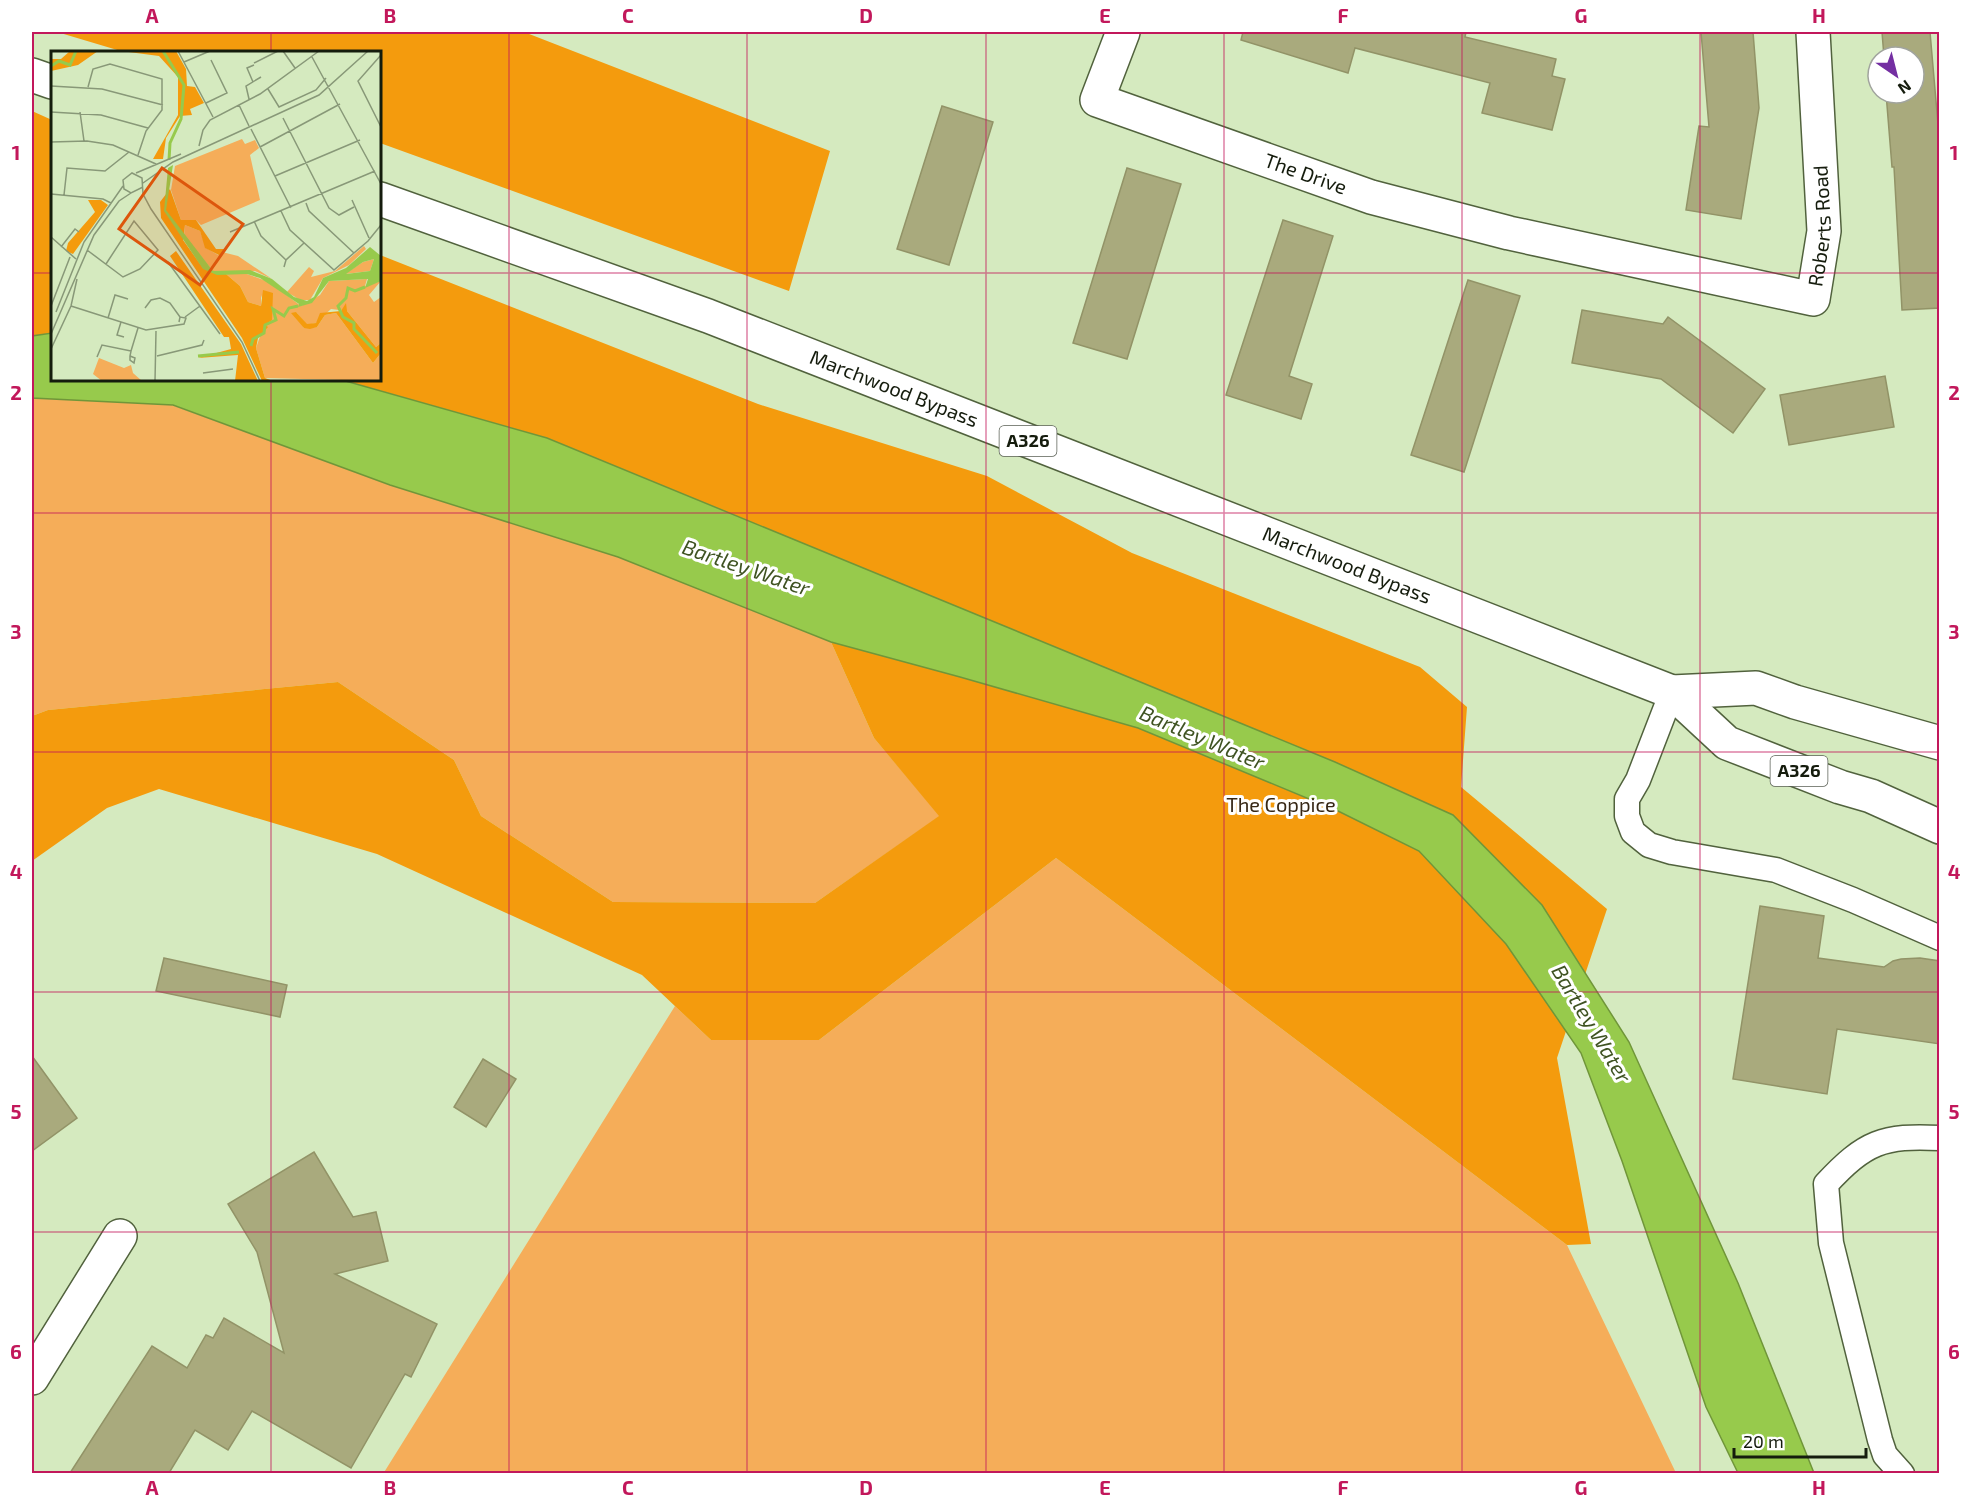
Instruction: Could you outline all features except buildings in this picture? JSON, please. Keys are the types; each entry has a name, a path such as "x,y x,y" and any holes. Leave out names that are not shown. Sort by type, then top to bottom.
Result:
{"main road":[{"name":"The Drive","path":"1123,32 1097,100 1371,197 1509,233 1588,250"},
{"name":"Roberts Road","path":"1588,250 1813,299 1824,231 1813,32"},
{"path":"32,75 51,82"},
{"name":"Marchwood Bypass","path":"381,199 708,316 1672,692 1726,743 1871,796 1940,827"},
{"name":"Marchwood Bypass","path":"1672,692 1756,688 1795,702 1940,743"},
{"path":"32,1378 120,1236"}],"lane":[{"path":"1672,692 1638,780 1627,799 1626,816 1633,832 1649,845 1672,852 1776,870 1940,938"},
{"path":"1902,1473 1885,1455 1880,1440 1831,1243 1826,1184 1865,1148 1894,1138 1940,1138"}],"shaded area":[{"path":"32,398 172,405 390,485 618,557 831,642 874,738 940,816 815,903 613,902 481,816 454,760 338,682 48,710 32,716"},
{"path":"1056,858 1567,1245 1676,1473 383,1474 675,1006 711,1040 819,1040"}],"green space":[{"path":"57,32 524,32 830,151 789,291 381,143 381,51 121,51"},
{"path":"32,111 51,120 51,333 32,336"},
{"name":"The Coppice","path":"381,255 758,404 987,476 1132,553 1420,667 1467,707 1461,787 1607,909 1557,1058 1591,1244 1567,1245 1056,858 819,1040 711,1040 642,975 377,854 159,789 107,808 32,861 32,716 48,710 338,682 454,760 481,816 613,902 815,903 939,816 874,738 831,642 802,544 547,438 346,381 381,381"}],"water":[{"name":"Bartley Water","path":"51,333 51,381 346,381 547,438 1335,762 1453,815 1542,905 1629,1042 1738,1283 1814,1473 1738,1473 1706,1407 1622,1161 1581,1053 1506,944 1419,851 1338,811 1138,728 831,642 618,557 390,485 173,405 32,398 32,336"}]}
